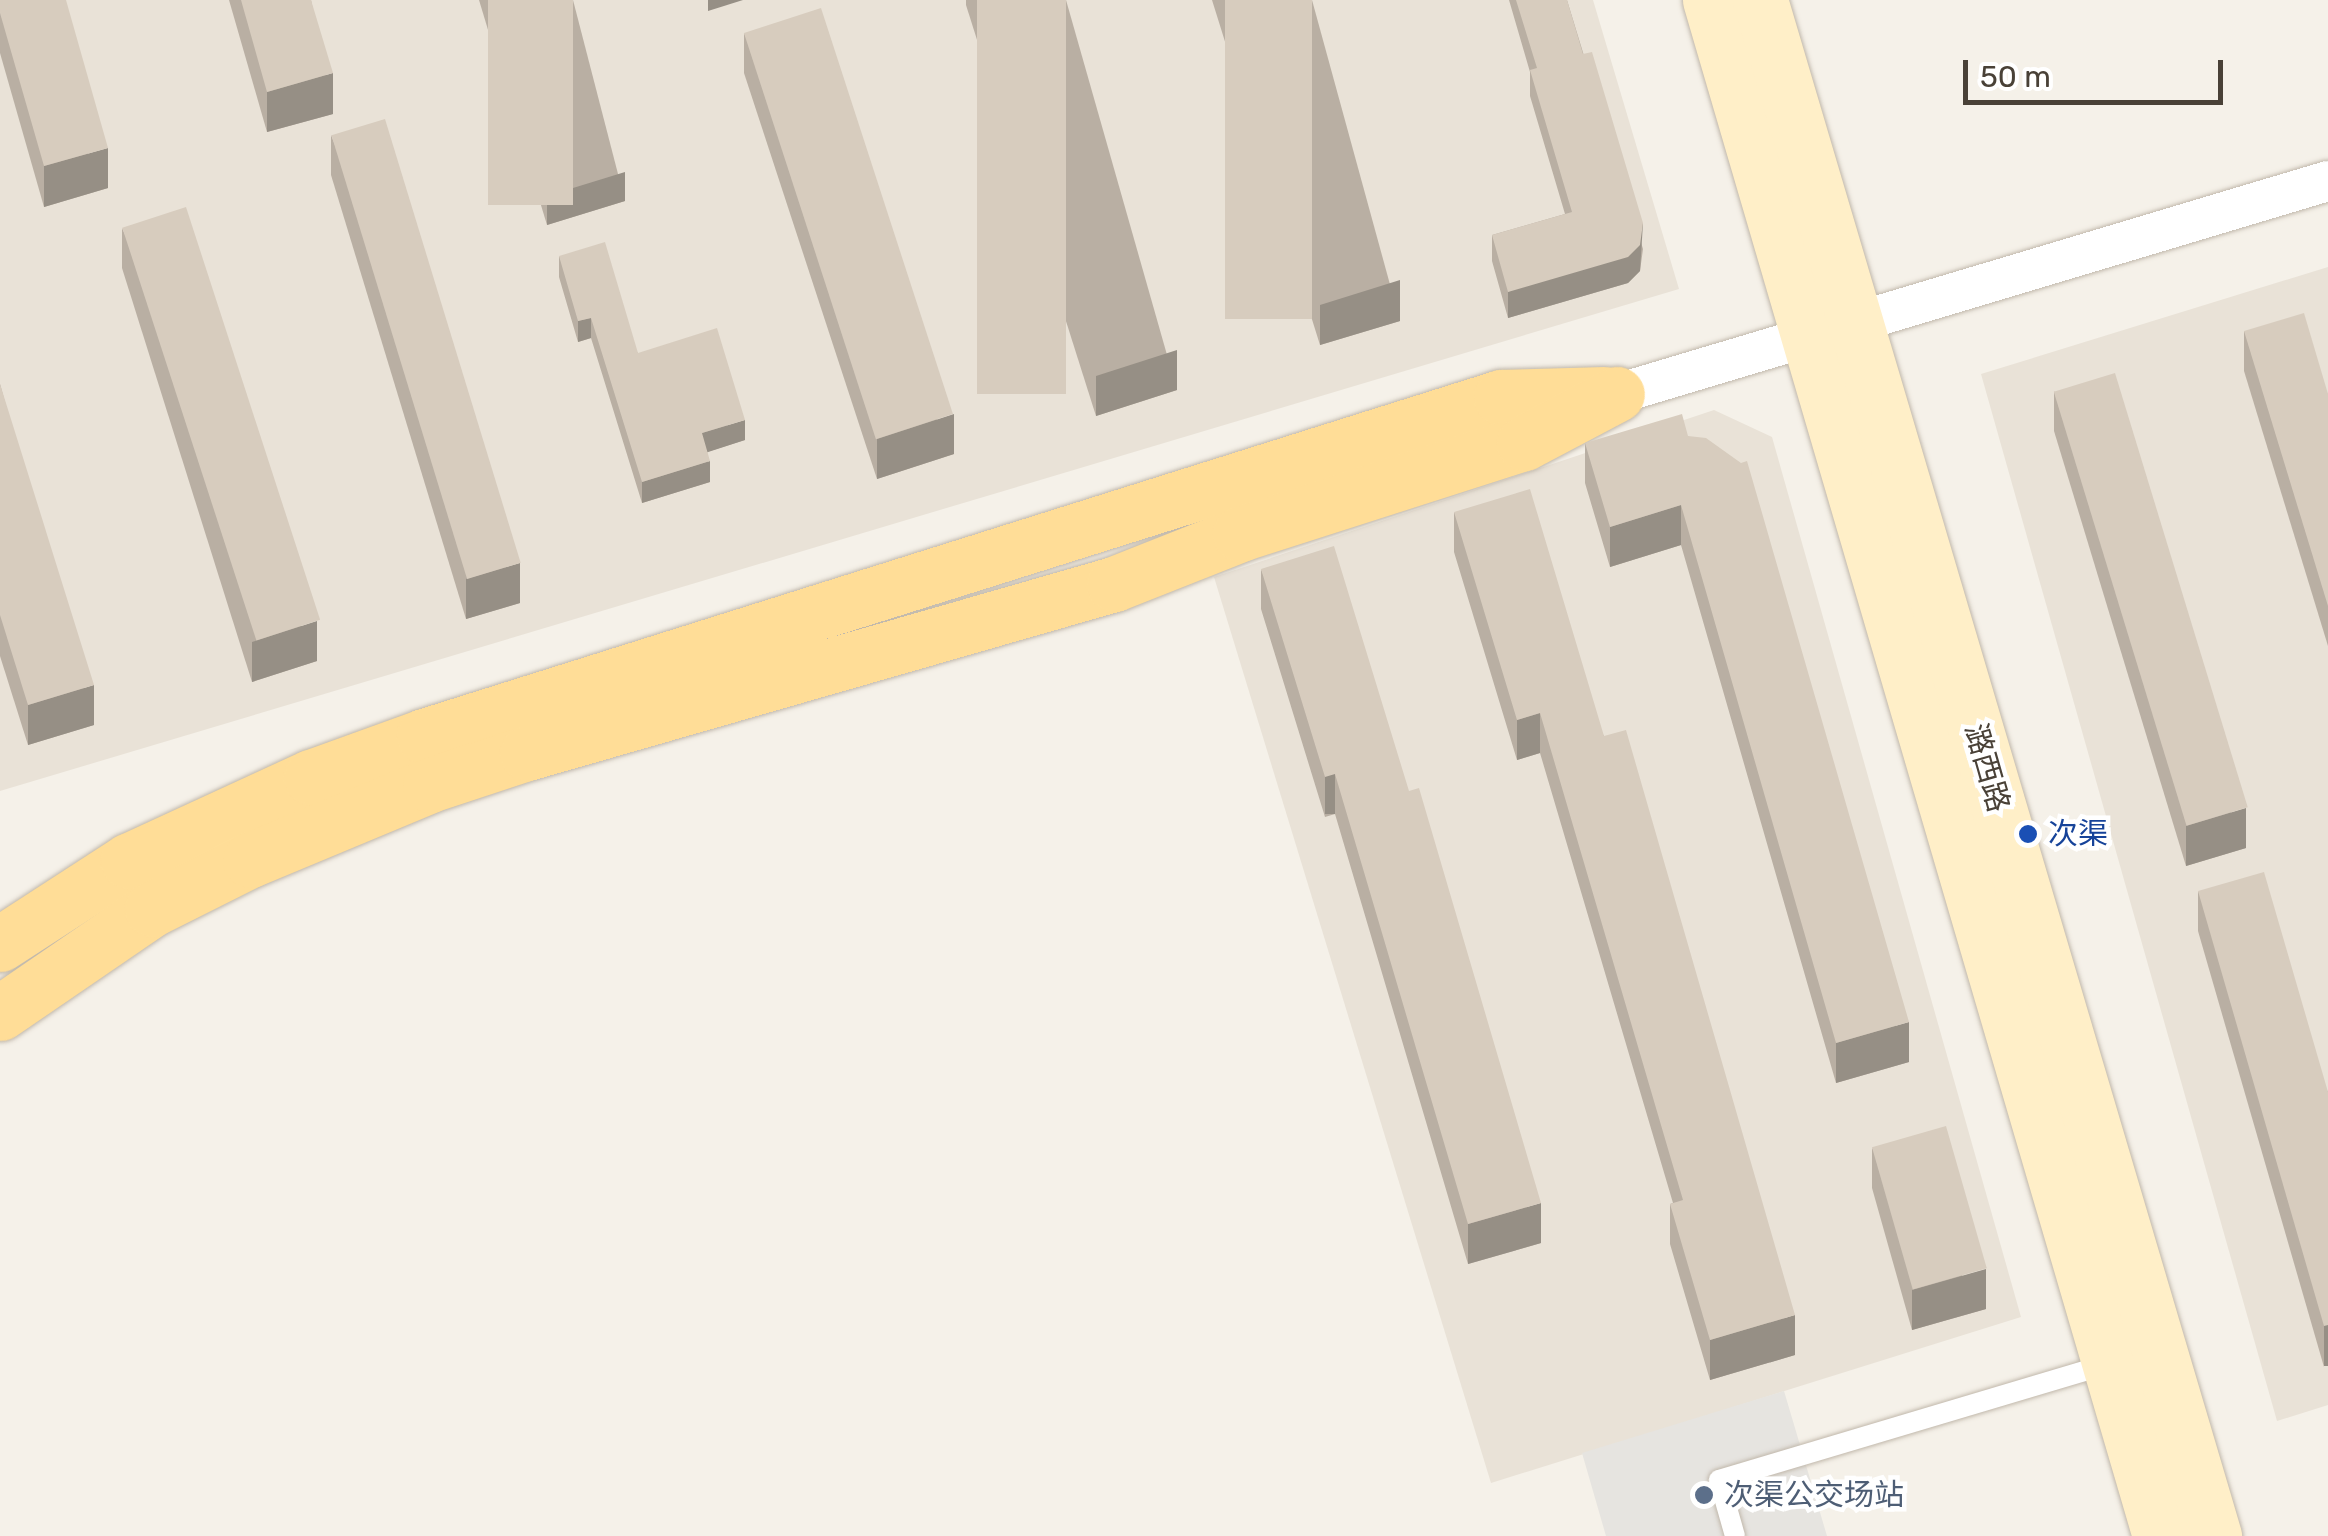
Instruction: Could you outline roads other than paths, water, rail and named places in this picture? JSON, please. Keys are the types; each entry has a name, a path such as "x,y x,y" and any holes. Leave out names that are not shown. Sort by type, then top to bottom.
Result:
{"main road":[{"name":"潞西路","path":"1710,0 1832,329 2134,1355 2214,1536"},
{"name":"潞西路","path":"1760,0 1832,329"},
{"path":"6,929 128,861 311,777 424,736 1501,397 1617,394"},
{"path":"0,1013 152,908 284,845 430,785 527,753 1114,584 1240,534 1524,443 1617,394"},
{"name":"潞西路","path":"2134,1355 2160,1536"}],"street":[{"path":"1617,394 2328,181"}],"lane":[{"path":"1735,1536 1719,1480 2134,1355"}],"place":[{"name":"次渠","path":"2028,834"},
{"name":"次渠公交场站","path":"1704,1495"}]}
